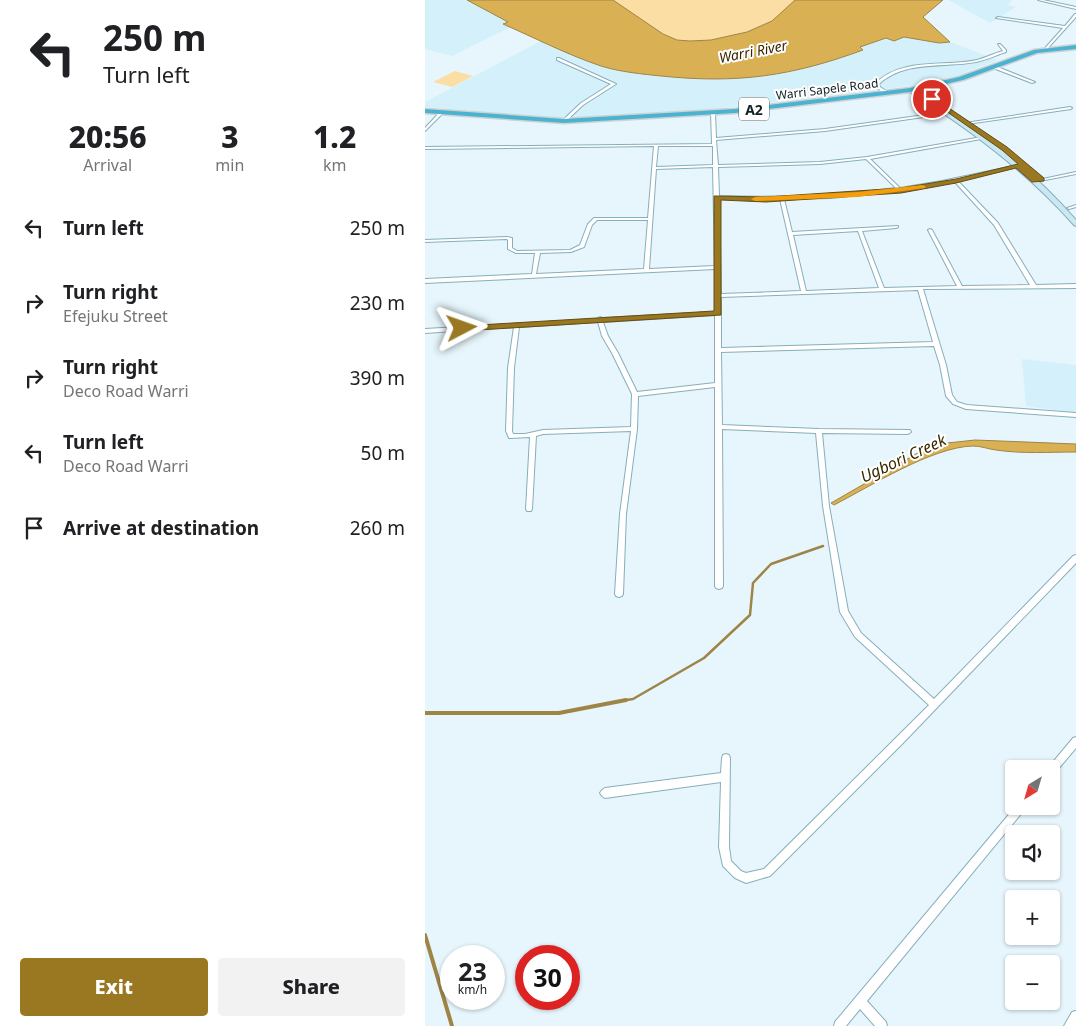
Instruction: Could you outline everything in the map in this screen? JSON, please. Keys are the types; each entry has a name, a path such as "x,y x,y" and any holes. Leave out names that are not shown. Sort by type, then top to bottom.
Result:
{"highway":[{"name":"Warri Sapele Road","path":"425,111 564,121 713,113 921,88 961,79 1047,48 1076,47"}],"main road":[{"path":"921,88 932,99 1004,149 1076,215"},
{"path":"910,90 981,138 1038,180 1076,224"}],"street":[{"path":"1039,0 1076,8"},
{"path":"1047,48 1076,16"},
{"path":"998,18 1065,27"},
{"path":"887,93 879,88 877,84 881,78 889,74 905,69 979,61 1005,51 999,45"},
{"path":"557,59 573,68 611,81 613,84 582,104 564,121"},
{"path":"994,67 1033,82"},
{"path":"967,123 1070,108"},
{"path":"425,130 441,112"},
{"path":"713,113 717,197 720,427 719,586"},
{"path":"715,139 825,130 945,113"},
{"path":"654,168 820,163 867,158 981,138"},
{"path":"646,270 655,145"},
{"path":"425,148 715,145"},
{"path":"867,158 901,190"},
{"path":"717,197 782,198 901,190 956,181 1017,166"},
{"path":"1038,180 1076,173"},
{"path":"956,181 996,224 1033,285"},
{"path":"782,198 804,292"},
{"path":"1069,208 1076,206"},
{"path":"425,241 507,238 510,239 510,249 516,252 571,251 582,246 589,224 596,218 650,219"},
{"path":"789,234 896,228"},
{"path":"930,230 960,287"},
{"path":"861,231 882,290"},
{"path":"534,274 538,251"},
{"path":"425,281 534,274 717,267"},
{"path":"718,296 919,288 1033,285 1076,286"},
{"path":"919,288 937,344 949,396 961,406 1076,416"},
{"path":"425,331 718,313"},
{"path":"600,319 605,336 615,352 635,394 634,429 623,514 619,594"},
{"path":"517,325 511,368 509,431 511,436 634,429"},
{"path":"718,350 937,344"},
{"path":"635,394 719,386"},
{"path":"720,427 908,432"},
{"path":"819,431 826,506 844,612 858,635 934,704"},
{"path":"529,509 533,434"},
{"path":"726,758 723,847 726,863 738,875 746,878 767,873 1076,558"},
{"path":"1060,760 1076,741"},
{"path":"605,793 725,778"},
{"path":"839,1026 1015,815"},
{"path":"860,1001 882,1026"},
{"path":"1069,1026 1076,1016"}],"shaded area":[{"path":"425,0 466,0 509,22 504,24 511,27 452,56 425,49"},
{"path":"613,0 795,0 787,9 763,26 725,38 685,41 658,32 634,17"},
{"path":"948,0 1012,0 1008,5 1016,7 990,23"},
{"path":"904,37 939,43 950,42 998,60 956,76 908,86 684,113 590,118 528,117 425,107 425,102 541,41 573,55 863,49 859,47 886,38 894,41"},
{"path":"455,71 473,76 452,87 433,82"},
{"path":"1022,359 1076,365 1076,413 1026,406"}],"water":[{"name":"Warri River","path":"467,0 613,0 663,34 677,40 690,41 711,40 747,32 772,21 795,0 943,0 923,17 950,42 939,43 904,37 894,41 886,38 860,47 863,50 837,59 788,72 764,76 715,79 661,76 631,73 589,62 503,24 508,22"},
{"path":"975,440 1076,444 1076,452 1016,452 979,446 957,448 921,460 834,505 831,503 916,454 938,444"}],"waterway":[{"path":"624,700 633,699 704,658 750,615 753,583 771,564 823,546"},
{"path":"425,713 559,713 624,700"},
{"path":"620,701 624,700"},
{"path":"425,935 452,1026"}],"slow traffic":[{"path":"755,199 858,195 923,187"}],"route":[{"path":"462,328 718,313 717,197 766,199 858,195 956,181 1017,166 1035,181 1041,180 988,137 932,99"}],"water label":[{"name":"Ugbori Creek","path":"903,458"}]}
